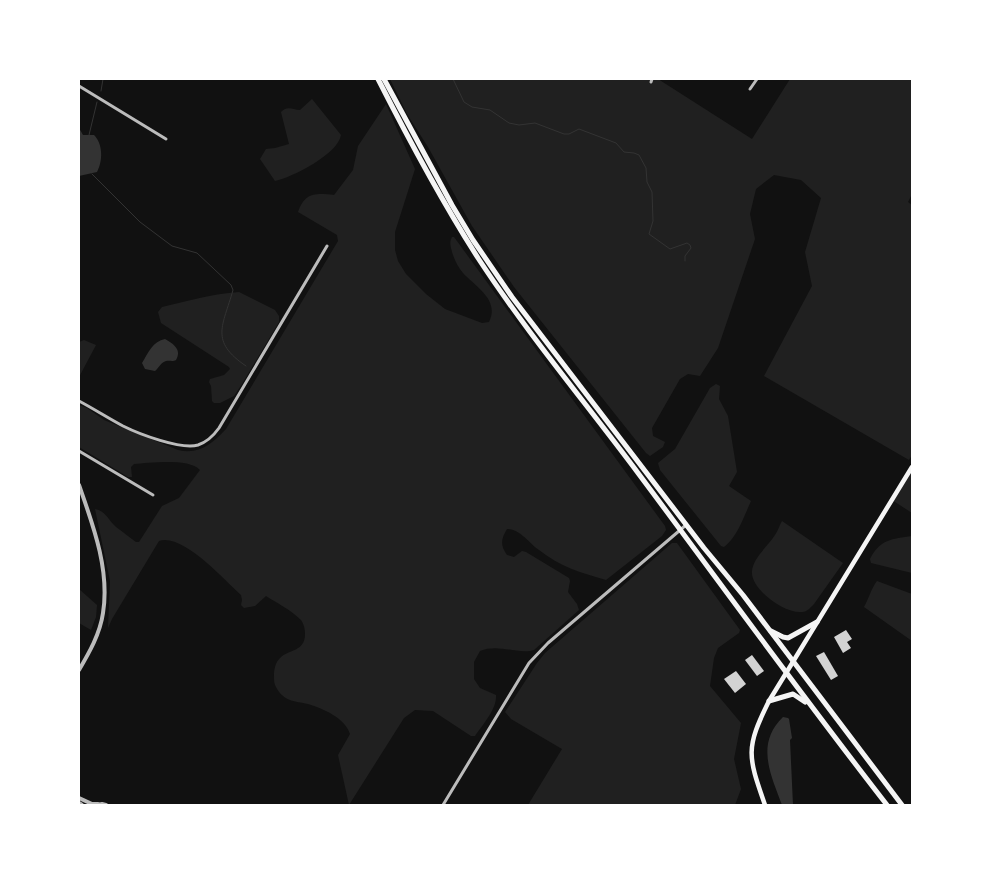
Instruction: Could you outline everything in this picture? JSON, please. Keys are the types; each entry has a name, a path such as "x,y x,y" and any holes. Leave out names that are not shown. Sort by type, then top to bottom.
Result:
{"main road":[{"path":"378,79 432,181 484,266 526,326 887,805"},
{"path":"384,79 438,182 489,263 550,348 686,525 723,570 902,805"},
{"path":"765,805 751,761 751,750 756,727 769,701 794,663 912,467"},
{"path":"767,628 783,638 788,638 817,622"},
{"path":"769,701 793,694 811,706"}],"street":[{"path":"750,89 757,79"},
{"path":"79,86 166,139"},
{"path":"79,401 131,430 190,446 206,441 219,428 327,246"},
{"path":"79,451 153,495"},
{"path":"79,485 98,547 104,576 104,612 93,644 79,670"},
{"path":"443,805 528,663 548,643 686,525"},
{"path":"79,798 88,803 106,805"}],"shaded area":[{"path":"390,79 658,79 752,139 790,79 912,79 912,194 908,202 912,205 912,455 909,460 764,376 812,286 805,252 821,198 801,180 774,175 756,189 750,214 755,239 718,348 700,376 688,374 680,379 652,428 653,436 665,442 663,447 650,456 514,287 472,226 428,147 407,114"},
{"path":"312,99 341,135 338,142 332,150 314,164 275,181 260,159 266,149 289,144 281,112 288,108 300,110"},
{"path":"386,104 415,169 395,232 395,250 398,261 406,274 426,294 445,309 482,323 489,322 492,314 489,301 485,294 463,273 457,264 450,245 451,238 454,237 665,526 666,530 662,536 606,580 562,565 547,556 516,531 507,529 502,542 507,555 514,557 522,551 526,552 569,578 568,592 579,610 534,650 522,651 494,648 480,651 474,662 474,679 480,688 496,695 496,700 489,716 475,736 471,736 433,711 415,710 404,718 349,805 338,755 350,734 344,723 327,711 286,698 275,685 274,671 278,660 299,647 304,640 305,630 303,623 293,613 266,596 255,606 244,608 241,605 241,595 203,559 180,544 169,540 159,541 108,628 110,581 95,509 107,516 116,527 136,542 139,542 162,506 179,498 200,470 195,466 179,463 134,464 131,467 132,477 128,477 79,447 79,405 87,408 104,420 178,450 199,450 210,444 221,434 226,429 338,241 337,235 298,212 301,205 312,195 334,195 353,170 358,146"},
{"path":"79,128 83,135 94,135 99,143 101,153 97,172 79,176"},
{"path":"239,292 275,310 279,316 279,322 234,396 220,403 214,403 212,401 210,379 224,375 230,369 229,367 161,323 158,312 162,307 209,296"},
{"path":"165,339 178,350 176,360 164,362 155,371 145,369 142,363 149,352 157,342"},
{"path":"84,340 96,345 79,377 79,342"},
{"path":"716,384 720,386 719,399 728,416 737,472 729,486 751,501 737,532 724,547 721,546 660,470 658,463 675,449 710,388"},
{"path":"912,467 912,513 892,500"},
{"path":"782,521 843,563 814,604 804,612 795,612 778,605 762,592 753,578 752,571 755,561 772,539"},
{"path":"912,536 912,573 871,563 870,559 874,552 882,544 893,539"},
{"path":"672,543 677,543 740,630 739,633 718,648 714,658 710,686 741,723 734,759 741,789 735,805 528,805 562,749 511,719 505,712 545,653"},
{"path":"877,581 912,594 912,641 864,607"},
{"path":"79,589 97,605 96,617 91,630 79,623"},
{"path":"783,717 789,719 792,738 790,740 793,805 782,805 768,760 769,738 774,727"}],"building":[{"path":"846,630 852,639 847,642 851,648 843,653 834,637"},
{"path":"824,652 838,676 831,680 816,656"},
{"path":"752,655 764,671 757,676 745,660"},
{"path":"736,671 746,684 735,693 724,679"}],"waterway":[{"path":"101,91 103,79"},
{"path":"453,79 464,102 472,107 490,110 509,123 519,125 535,123 564,134 569,134 579,129 616,143 624,152 639,155 646,168 647,182 652,192 653,221 649,234 670,249 687,243 690,245 691,248 685,256 685,261"},
{"path":"89,135 97,102"},
{"path":"92,174 140,222 172,246 197,253 231,285 233,290 223,323 223,340 227,349 234,357 246,366"}]}
